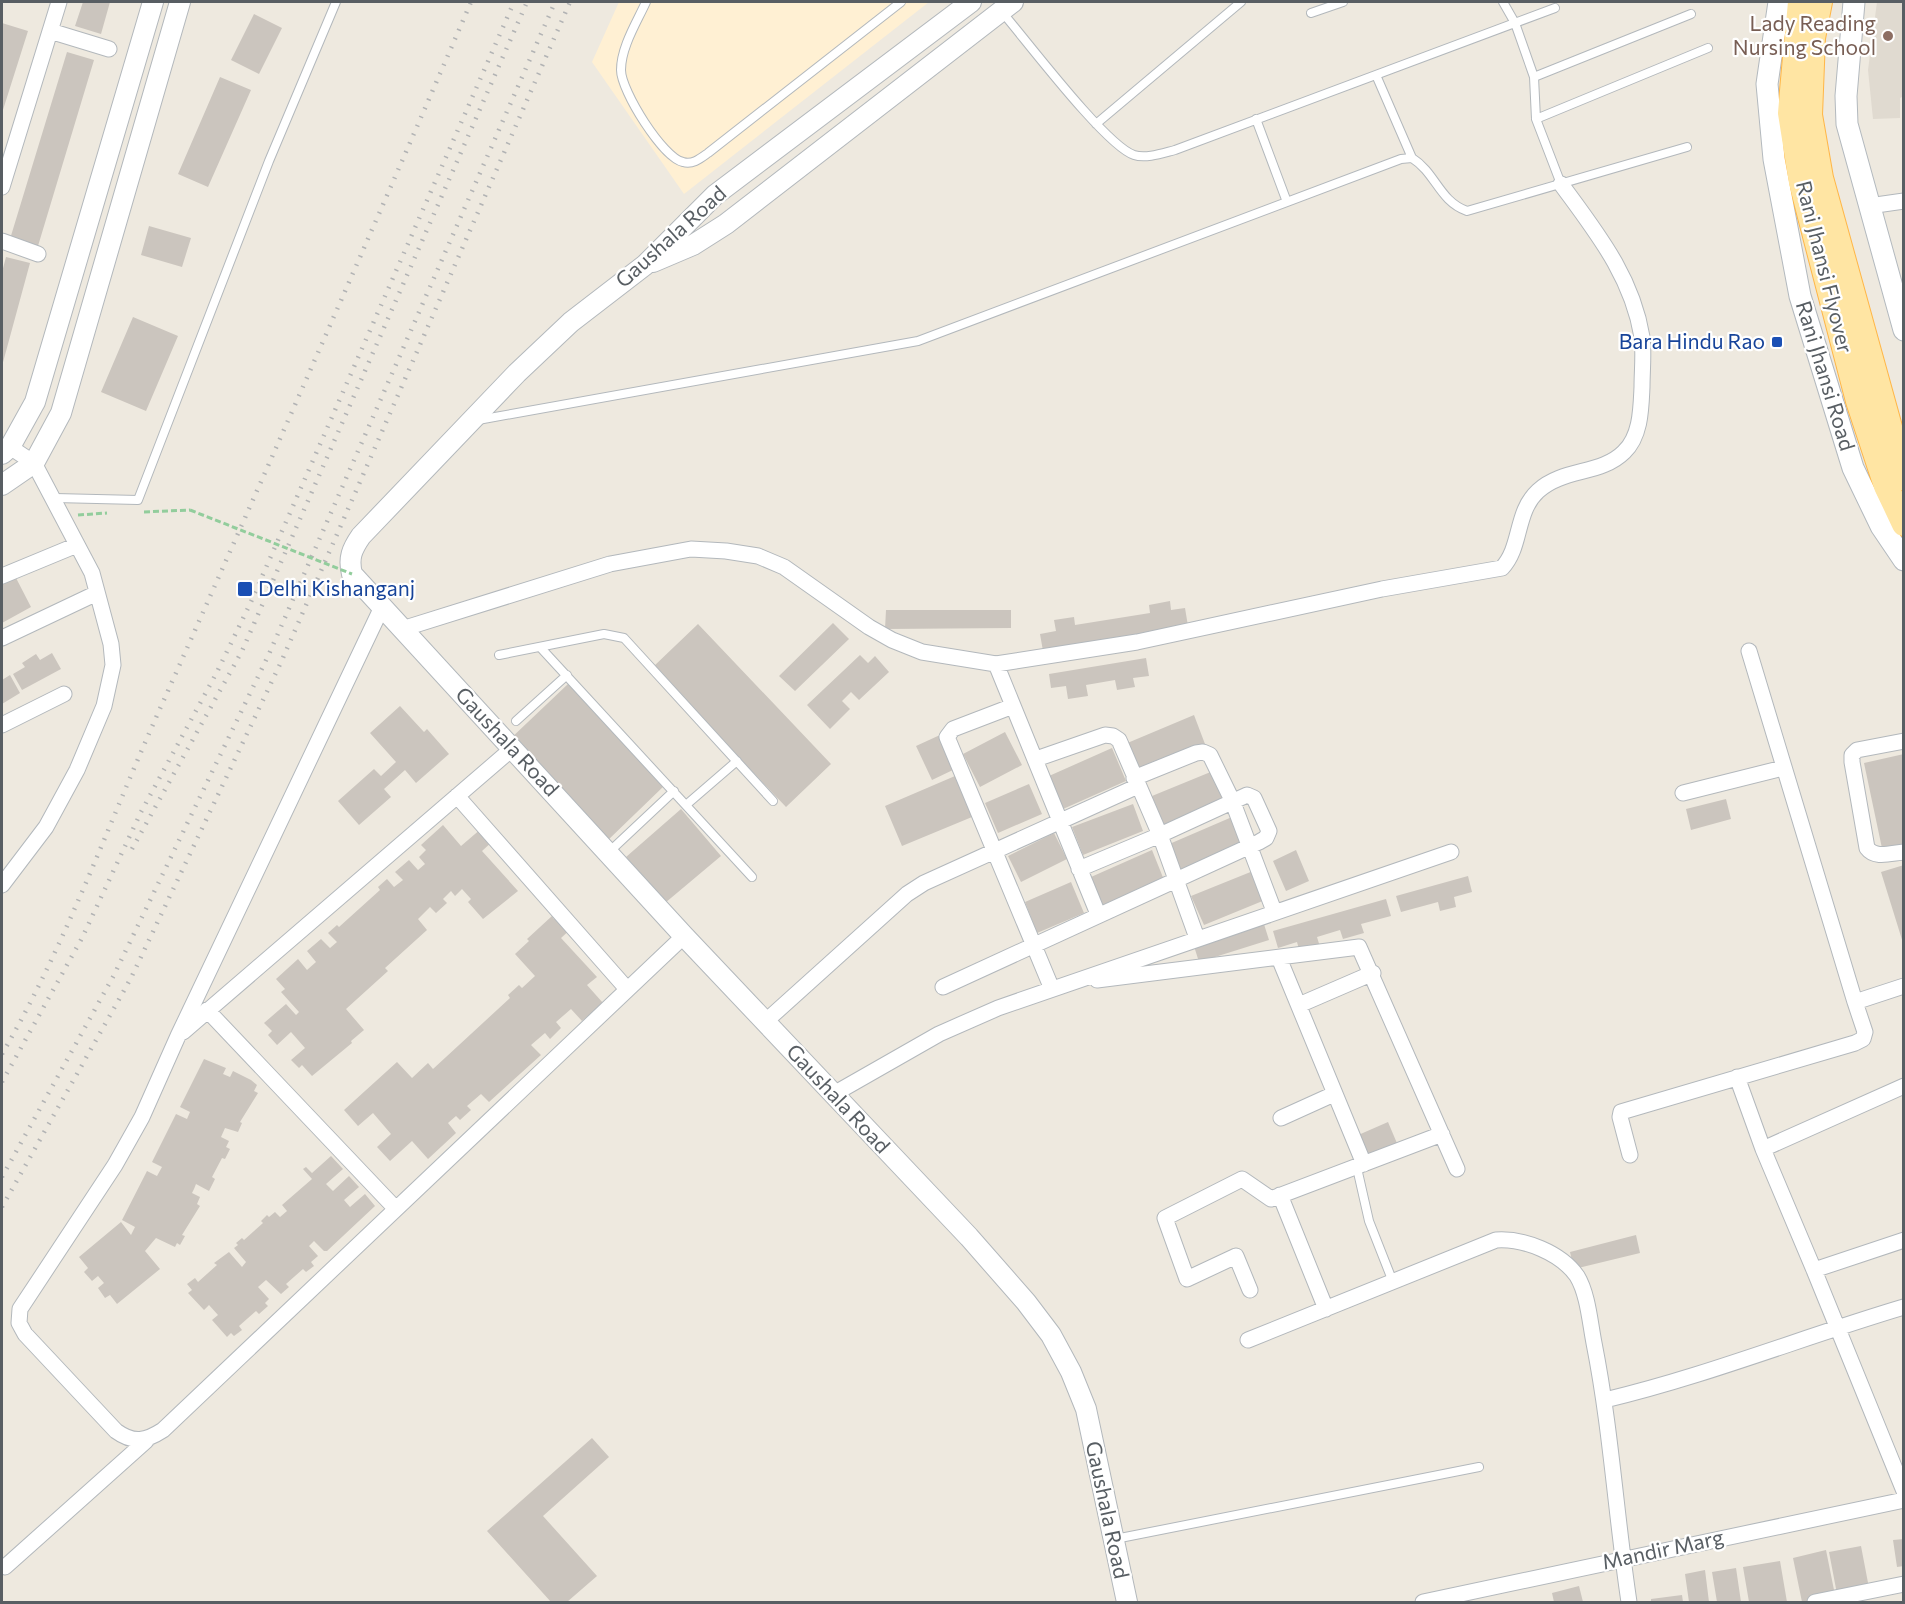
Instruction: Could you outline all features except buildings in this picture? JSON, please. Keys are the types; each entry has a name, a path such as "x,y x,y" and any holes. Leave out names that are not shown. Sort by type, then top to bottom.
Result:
{"main road":[{"name":"Rani Jhansi Road","path":"1779,2 1767,84 1774,159 1800,296 1853,468 1881,526 1904,560"},
{"name":"Rani Jhansi Flyover","path":"1800,2 1790,113 1802,182 1858,400 1895,482"},
{"name":"Rani Jhansi Flyover","path":"1820,2 1813,38 1810,115 1821,178 1904,524"},
{"path":"1854,2 1846,96 1847,124 1904,330"}],"street":[{"path":"2,187 59,2"},
{"path":"2,885 46,827 77,770 104,706 113,665 111,644 92,573 55,498 34,463 6,451 35,402 153,2"},
{"path":"2,485 34,463 61,413 180,2"},
{"name":"Gaushala Road","path":"971,2 715,195 645,265 571,322 469,422 362,536 352,549 349,562 352,574 684,936 766,1021 832,1095 969,1237 1026,1302 1051,1335 1071,1372 1086,1409 1127,1602"},
{"path":"645,265 693,245 726,224 1007,6"},
{"path":"50,31 109,48"},
{"path":"402,629 610,564 691,549 726,550 758,556 784,567 869,627 892,640 922,652 996,664 1137,642 1382,589 1502,568 1511,554 1520,518 1537,492 1558,479 1610,464 1629,447 1638,424 1642,403 1642,338 1630,294 1613,256 1561,184"},
{"path":"1869,206 1904,201"},
{"path":"2,241 38,254"},
{"path":"2,576 77,545"},
{"path":"2,638 97,593"},
{"path":"146,1441 128,1439 116,1431 25,1334 19,1323 19,1316 26,1296 115,1165 142,1117 178,1036 382,607"},
{"path":"1630,1155 1620,1117 1621,1112 1863,1039 1864,1032 1749,651"},
{"path":"996,664 1098,914"},
{"path":"2,725 64,694"},
{"path":"1014,706 953,729 947,737 1052,989"},
{"path":"1036,759 1105,735 1119,740 1160,836 1197,938"},
{"path":"1904,741 1857,750 1852,755 1867,848 1870,853 1877,855 1904,852"},
{"path":"178,1036 513,748"},
{"path":"766,1021 907,894 940,874 1059,821 1136,782 1203,752 1215,761 1274,911"},
{"path":"1683,793 1784,768"},
{"path":"943,987 1098,914 1249,847 1266,838 1269,831 1254,798 1247,795 1160,836 1079,869"},
{"path":"457,796 627,989"},
{"path":"832,1095 950,1029 998,1008 1274,911 1451,852"},
{"path":"5,1567 146,1441 163,1430 684,936"},
{"path":"1070,983 1359,947 1373,973 1457,1169"},
{"path":"1279,958 1361,1166"},
{"path":"1299,1005 1373,973"},
{"path":"1855,1002 1904,986"},
{"path":"207,1010 396,1209"},
{"path":"1737,1077 1763,1149 1904,1491"},
{"path":"1763,1149 1904,1086"},
{"path":"1281,1118 1334,1094"},
{"path":"1250,1290 1236,1256 1187,1279 1165,1218 1242,1179 1271,1199 1442,1134"},
{"path":"1280,1196 1326,1309"},
{"path":"1248,1340 1496,1240 1519,1241 1546,1251 1563,1262 1580,1283 1605,1400 1629,1602"},
{"path":"1814,1270 1904,1240"},
{"path":"1605,1400 1675,1383 1837,1327 1904,1307"},
{"name":"Mandir Marg","path":"1423,1602 1904,1500"},
{"path":"1815,1602 1904,1584"}],"lane":[{"path":"55,498 138,500 268,161 336,2"},
{"path":"646,2 622,58 624,86 668,154 686,163 697,161 708,153 901,2"},
{"path":"1096,124 1240,2"},
{"path":"1311,13 1343,2"},
{"path":"1503,2 1515,22 1534,77 1536,119 1561,184"},
{"path":"1007,6 1096,124 1120,148 1135,156 1156,155 1175,150 1555,8"},
{"path":"1534,77 1691,14"},
{"path":"1536,119 1708,48"},
{"path":"1376,75 1412,158 1420,163 1453,206 1467,211 1687,147"},
{"path":"1256,120 1287,202"},
{"path":"469,422 918,341 1401,159 1412,158"},
{"path":"500,655 604,634 624,638 773,801"},
{"path":"540,646 752,877"},
{"path":"516,721 567,675"},
{"path":"686,805 737,761"},
{"path":"608,853 674,791"},
{"path":"1361,1166 1369,1221 1393,1282"},
{"path":"1113,1539 1479,1467"}],"path":[{"path":"190,510 352,574"}],"shaded area":[{"path":"619,2 929,2 684,194 592,62"},
{"name":"Lady Reading Nursing School","path":"1877,2 1903,2 1904,96 1900,98 1900,118 1873,119 1868,70"}],"railway":[{"path":"2,1054 68,925 144,746 471,2"},
{"path":"2,1082 82,938 141,812 217,672 250,604 514,2"},
{"path":"132,849 242,651 527,2"},
{"path":"2,1177 114,975 269,654 555,2"},
{"path":"2,1207 131,978 282,660 570,2"}],"place":[{"name":"Lady Reading Nursing School","path":"1888,36"},
{"name":"Bara Hindu Rao","path":"1777,342"},
{"name":"Delhi Kishanganj","path":"245,589"}]}
